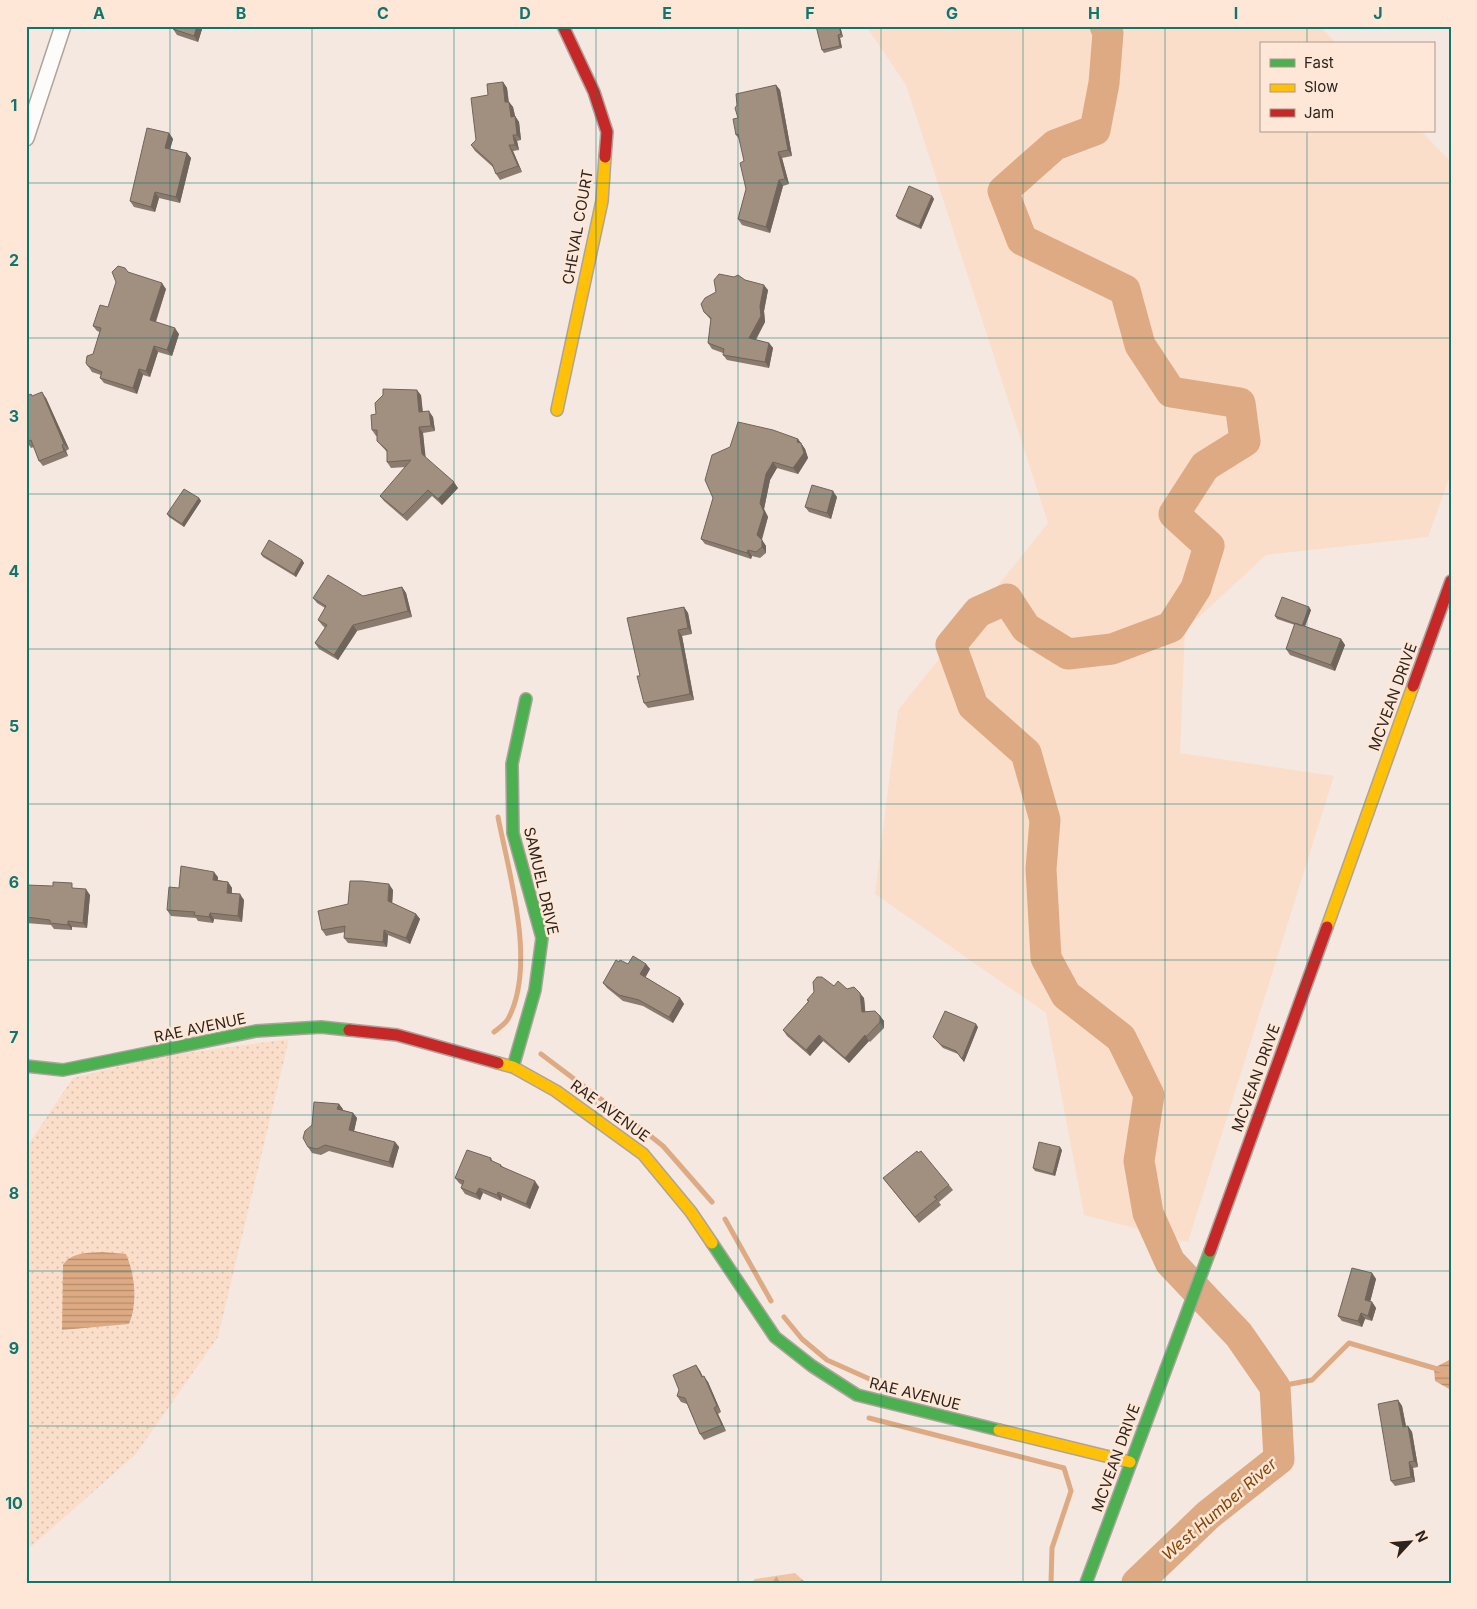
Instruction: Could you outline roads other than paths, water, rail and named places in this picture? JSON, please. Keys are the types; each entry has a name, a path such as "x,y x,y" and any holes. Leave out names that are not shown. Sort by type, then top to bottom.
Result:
{"street":[{"path":"26,138 63,26"},
{"name":"CHEVAL COURT","path":"557,410 602,202 607,132 594,92 563,26"},
{"name":"MCVEAN DRIVE","path":"1086,1582 1202,1273 1451,581"},
{"name":"SAMUEL DRIVE","path":"513,1067 535,990 542,938 513,833 512,764 526,699"},
{"name":"RAE AVENUE","path":"26,1066 63,1070 256,1031 320,1027 397,1035 513,1067 581,1107 643,1154 691,1212 775,1337 812,1366 857,1395 1130,1462"}],"waterway":[{"name":"West Humber River","path":"1105,26 1108,33 1104,83 1095,130 1055,145 1003,191 1022,240 1125,290 1140,345 1171,392 1240,403 1245,441 1205,466 1174,514 1209,546 1196,588 1171,627 1112,649 1068,654 1026,628 1007,599 978,612 951,645 973,706 1026,753 1045,820 1041,869 1046,958 1066,995 1121,1038 1149,1095 1139,1161 1148,1213 1170,1262 1239,1335 1275,1387 1279,1459 1208,1515 1137,1583"},
{"path":"494,1032 508,1019 516,997 520,973 518,919 498,817"},
{"path":"541,1054 614,1109"},
{"path":"633,1122 663,1146 712,1202"},
{"path":"725,1219 771,1301"},
{"path":"784,1317 802,1339 827,1360 883,1385"},
{"path":"1275,1387 1312,1380 1349,1343 1451,1373"},
{"path":"869,1418 1064,1468 1071,1491 1052,1548 1051,1583"}]}
